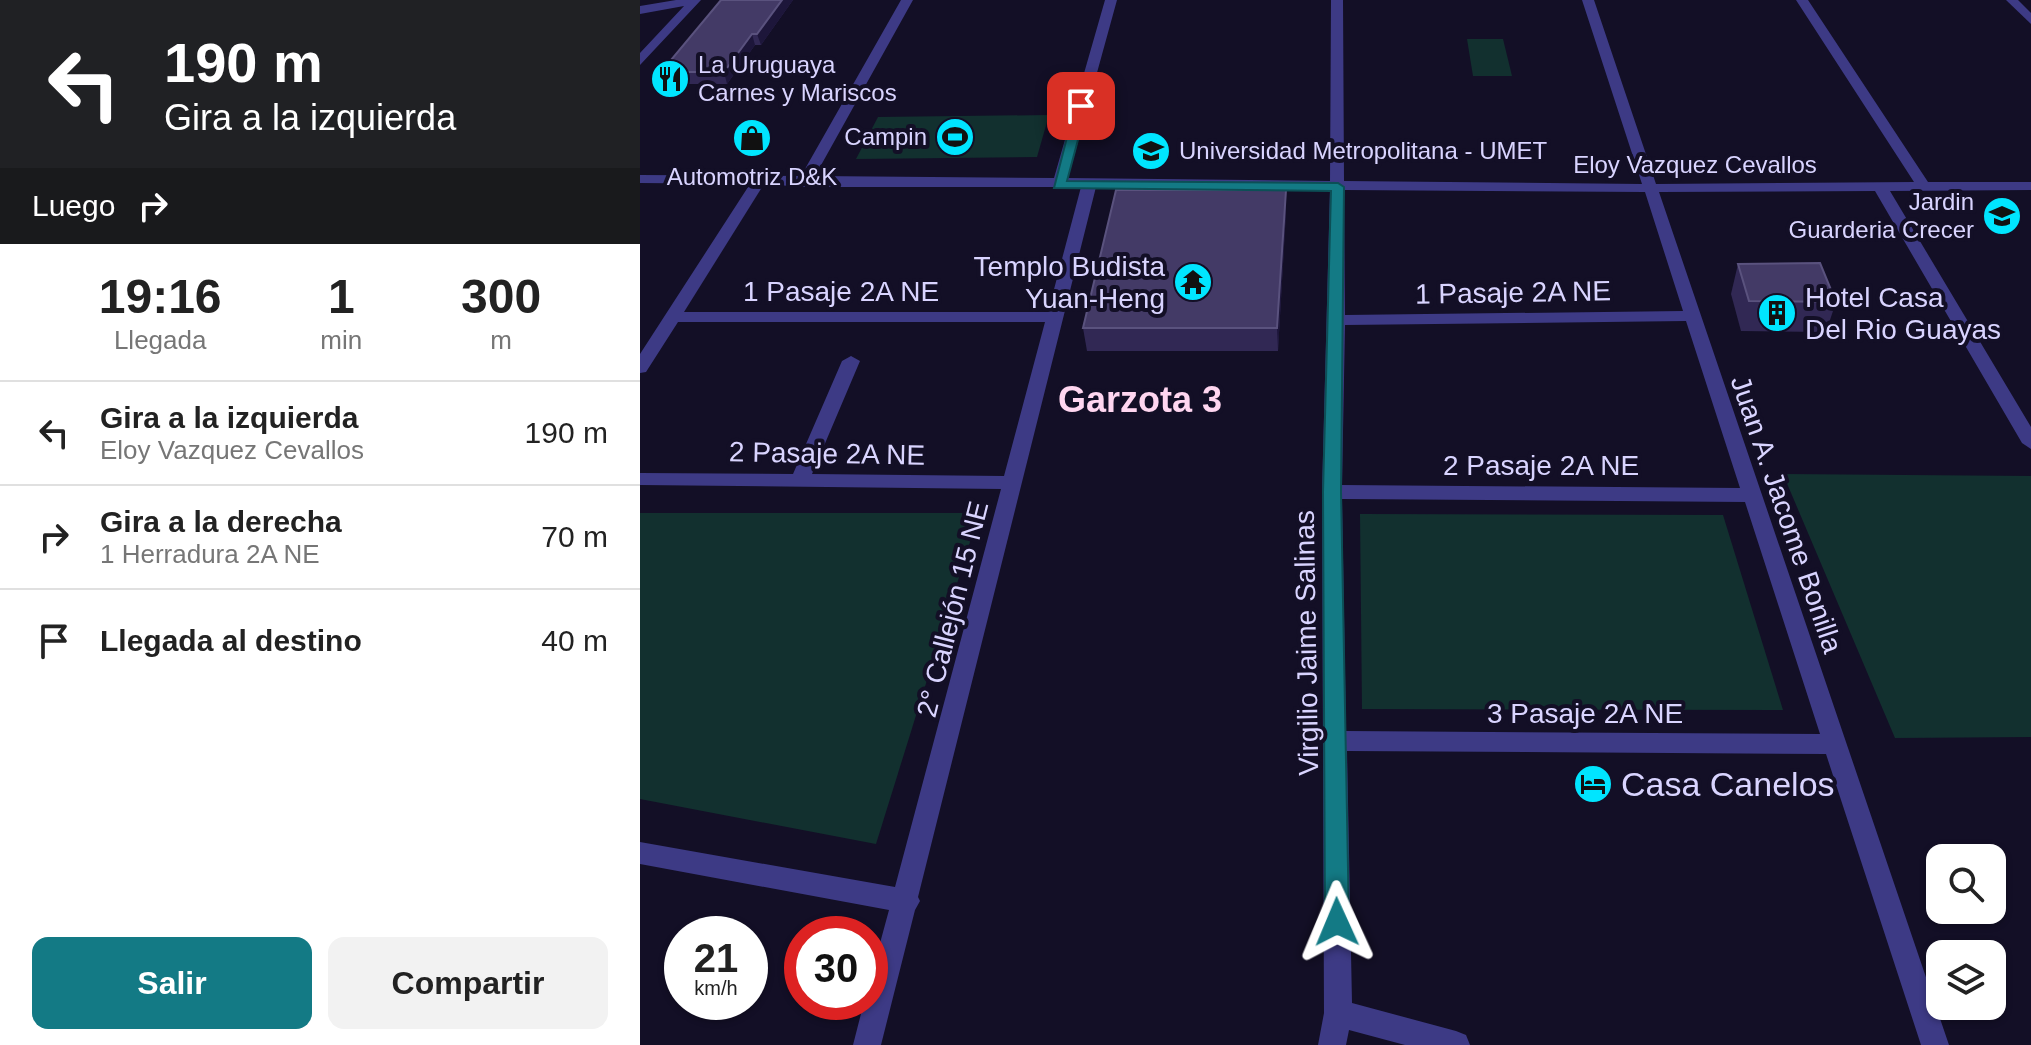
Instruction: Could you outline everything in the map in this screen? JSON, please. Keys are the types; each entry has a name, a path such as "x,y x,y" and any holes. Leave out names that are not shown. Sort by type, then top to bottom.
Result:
{"street":[{"path":"640,10 694,0"},
{"path":"640,61 694,0"},
{"path":"804,183 907,0"},
{"path":"1059,185 1111,0"},
{"name":"Virgilio Jaime Salinas","path":"1332,1045 1338,1013 1332,492 1337,320 1337,0"},
{"name":"Juan A. Jacome Bonilla","path":"1588,0 1935,1045"},
{"path":"1802,0 1923,185"},
{"path":"2012,0 2031,20"},
{"name":"Eloy Vazquez Cevallos","path":"640,179 758,183 1338,187 2031,186"},
{"path":"640,368 758,183"},
{"name":"2° Callejón 15 NE","path":"867,1045 907,901 1089,185"},
{"path":"1879,185 2031,443"},
{"name":"1 Pasaje 2A NE","path":"1337,320 1691,316"},
{"name":"1 Pasaje 2A NE","path":"674,317 1055,317"},
{"path":"800,480 851,361"},
{"name":"2 Pasaje 2A NE","path":"640,479 1013,483"},
{"name":"2 Pasaje 2A NE","path":"1332,492 1750,495"},
{"name":"3 Pasaje 2A NE","path":"1336,741 1834,744"},
{"path":"640,853 907,901"},
{"path":"1338,1013 1456,1045"}],"green space":[{"path":"1467,39 1503,39 1512,76 1473,76"},
{"name":"Campin","path":"1049,115 1037,157 856,159 878,117"},
{"path":"1783,474 2031,476 2031,737 1895,738"},
{"path":"640,513 979,513 876,844 640,799"},
{"path":"1360,514 1723,515 1783,710 1362,709"}],"building":[{"path":"721,0 782,0 724,72 661,72"},
{"name":"Templo Budista Yuan-Heng","path":"1116,190 1286,190 1277,328 1083,328"},
{"path":"1820,263 1836,302 1749,301 1738,264"}],"place":[{"name":"La Uruguaya Carnes y Mariscos","path":"670,79"},
{"name":"Campin","path":"955,137"},
{"name":"Automotriz D&K","path":"752,138"},
{"name":"Universidad Metropolitana - UMET","path":"1151,151"},
{"name":"Jardin Guarderia Crecer","path":"2002,216"},
{"name":"Templo Budista Yuan-Heng","path":"1193,282"},
{"name":"Hotel Casa Del Rio Guayas","path":"1777,313"},
{"name":"Casa Canelos","path":"1593,784"}],"district":[{"name":"Garzota 3","path":"1140,399"}],"route":[{"path":"1081,106 1059,185 1338,187 1332,492 1337,922"}]}
